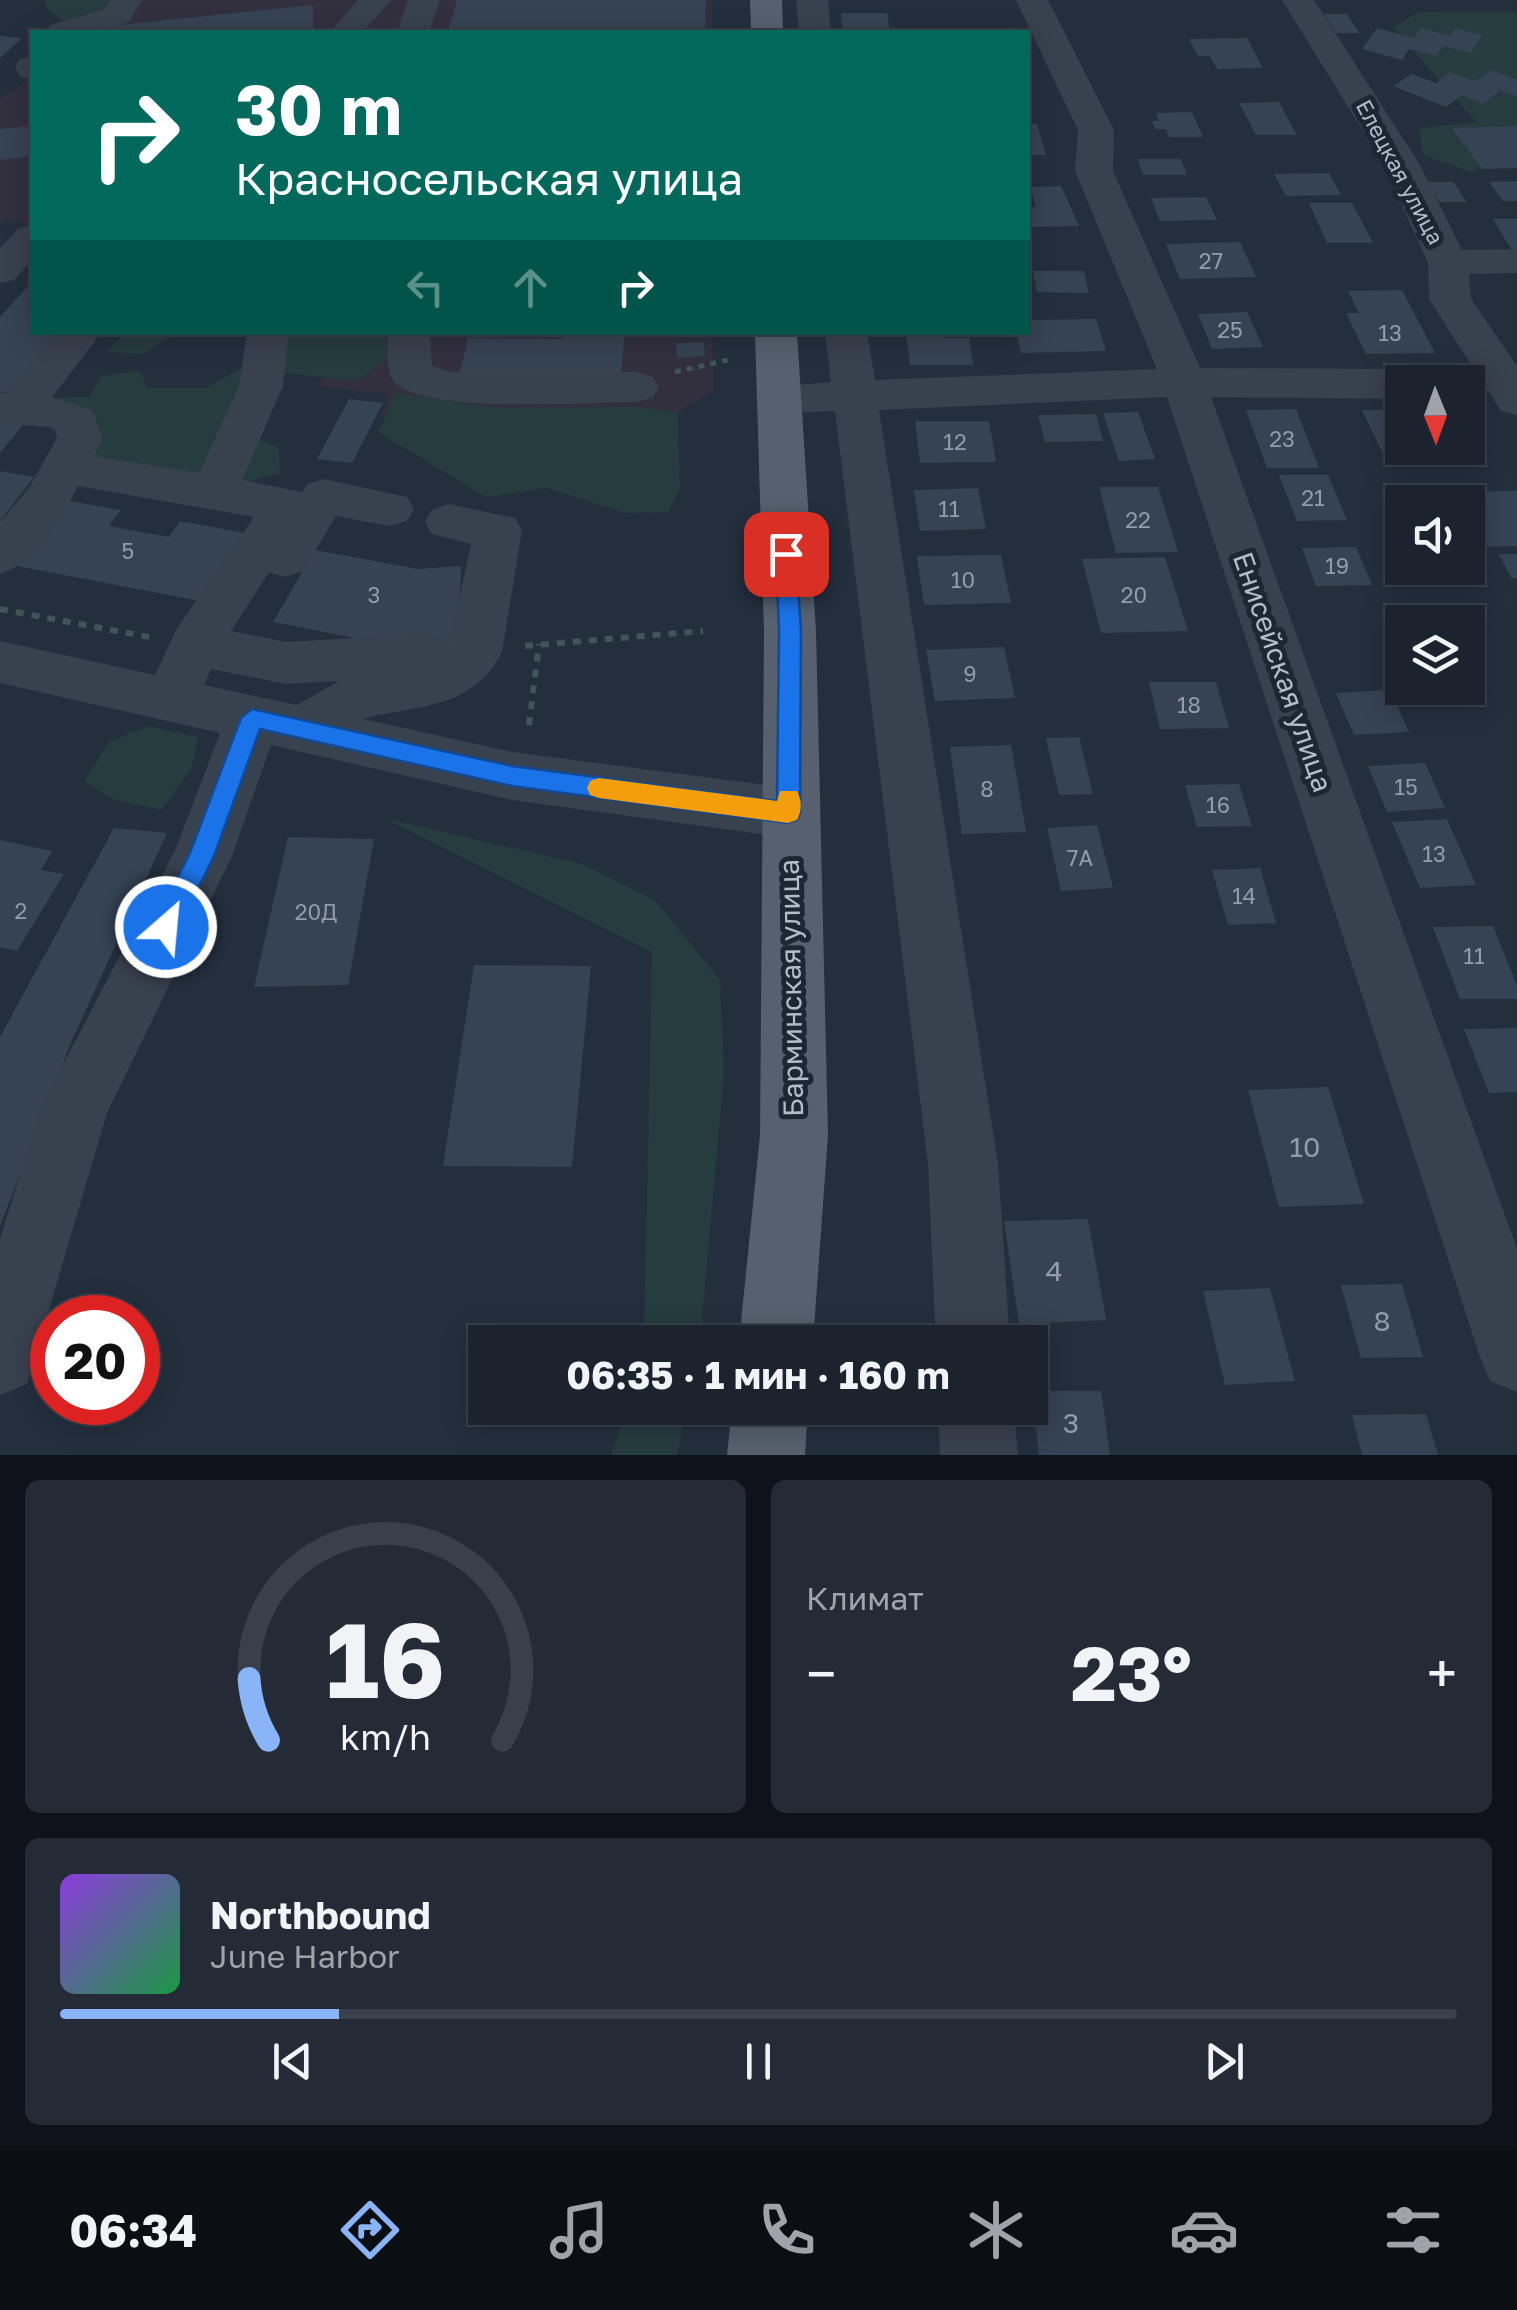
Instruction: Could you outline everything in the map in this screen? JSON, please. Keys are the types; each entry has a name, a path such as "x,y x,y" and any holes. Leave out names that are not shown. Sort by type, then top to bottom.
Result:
{"main road":[{"path":"766,0 767,30"},
{"name":"Барминская улица","path":"776,335 790,631 788,813 794,1135 777,1325"},
{"path":"766,1455 769,1425"}],"street":[{"path":"69,30 118,15 126,0"},
{"path":"348,30 375,0"},
{"path":"414,30 424,0"},
{"path":"812,0 814,30"},
{"name":"Енисейская улица","path":"1032,0 1096,130 1094,172 1184,382 1517,1354"},
{"name":"Елецкая улица","path":"1298,0 1402,165 1448,263 1450,299 1498,390"},
{"path":"0,232 30,235"},
{"path":"0,271 30,237"},
{"path":"1448,263 1517,262"},
{"path":"12,404 78,335"},
{"path":"213,493 260,386 268,335"},
{"path":"409,335 411,374 448,387 637,388"},
{"path":"846,335 963,1164 972,1325"},
{"path":"778,399 1184,382 1385,384"},
{"path":"0,556 47,500 80,438 76,421 55,412 12,404"},
{"path":"81,470 286,505 210,648"},
{"path":"172,699 324,496 390,509"},
{"path":"0,1357 76,1105 202,856 277,724 350,699 441,682 476,652 498,531 449,522"},
{"path":"210,648 286,664 476,652"},
{"path":"0,662 512,776 788,813"},
{"path":"977,1425 979,1455"}],"path":[{"path":"637,388 691,366 728,360"},
{"path":"0,609 210,648"},
{"path":"476,652 703,631"},
{"path":"529,725 539,644"}],"shaded area":[{"path":"44,0 712,0 712,30 65,30 66,25 49,11"},
{"path":"30,78 30,222 0,222 0,100"},
{"path":"311,335 713,335 714,390 599,460 381,415 388,401 386,393 319,387 327,366"}],"green space":[{"path":"44,0 116,0 105,12 68,22 49,11"},
{"path":"1418,12 1517,13 1517,154 1514,151 1471,172 1423,155 1419,128 1476,122 1394,28"},
{"path":"122,335 175,335 142,354 107,352"},
{"path":"249,335 386,335 387,359 356,381 286,373 247,433 279,448 280,473 182,499 73,484 52,398 89,397 101,376 140,371 148,388 206,388 260,357"},
{"path":"396,393 498,408 636,407 678,412 680,489 668,512 626,513 547,488 486,497 378,432"},
{"path":"149,726 198,737 192,768 161,810 113,799 84,781 109,742"},
{"path":"384,818 583,864 655,900 720,980 724,1072 702,1325 644,1325 652,952"},
{"path":"622,1425 683,1425 677,1455 611,1455"}],"building":[{"path":"457,0 706,0 705,30 448,30"},
{"path":"313,5 313,29 70,30"},
{"path":"841,13 887,13 890,30 843,30"},
{"path":"1324,14 1347,14 1359,33 1336,33"},
{"path":"1377,28 1414,38 1421,28 1450,36 1455,28 1482,35 1471,53 1443,46 1436,56 1409,49 1402,60 1362,49"},
{"path":"0,36 22,38 0,58"},
{"path":"1247,38 1263,68 1217,69 1210,56 1198,56 1189,39"},
{"path":"1491,70 1517,80 1517,97 1500,90 1483,104 1461,95 1446,107 1393,86 1412,74 1436,83 1450,72 1475,81"},
{"path":"1279,102 1297,135 1256,135 1239,103"},
{"path":"1192,112 1203,137 1169,137 1166,129 1155,129 1152,121 1159,121 1156,113"},
{"path":"1030,124 1037,124 1046,155 1030,155"},
{"path":"30,126 30,156 0,160 0,129"},
{"path":"1517,126 1517,168 1482,169 1452,128"},
{"path":"1138,159 1181,159 1187,175 1143,175"},
{"path":"1329,173 1341,195 1286,196 1274,174"},
{"path":"1517,181 1517,201 1503,201 1489,182"},
{"path":"1426,182 1453,182 1467,202 1440,202"},
{"path":"1061,186 1079,226 1030,227 1030,207 1036,207 1030,187"},
{"path":"1206,197 1217,220 1160,221 1151,198"},
{"path":"1309,203 1352,203 1373,243 1327,243"},
{"path":"1493,219 1517,219 1517,252 1513,252"},
{"path":"1240,242 1256,277 1180,279 1166,244"},
{"path":"1033,271 1084,271 1089,293 1037,292"},
{"path":"30,284 30,335 60,335 10,393 0,392 0,317"},
{"path":"1402,290 1435,353 1366,354 1346,313 1359,313 1348,291"},
{"path":"1247,312 1263,347 1212,349 1198,314"},
{"path":"1096,319 1106,351 1021,353 1017,335 1030,335 1030,320"},
{"path":"564,335 625,335 621,373 460,372 468,338 563,339"},
{"path":"906,335 969,338 973,365 910,365"},
{"path":"704,342 705,356 677,358 676,343"},
{"path":"349,399 383,403 352,463 317,459"},
{"path":"1296,409 1319,468 1267,468 1246,410"},
{"path":"1362,410 1385,410 1383,454"},
{"path":"1138,412 1155,459 1119,461 1103,413"},
{"path":"1096,414 1103,441 1045,442 1038,415"},
{"path":"915,421 989,421 996,462 920,463"},
{"path":"0,422 23,425 0,453"},
{"path":"0,471 34,477 0,521"},
{"path":"1279,475 1328,475 1347,520 1297,521"},
{"path":"1099,487 1158,487 1178,552 1116,553"},
{"path":"978,488 986,529 920,531 914,490"},
{"path":"1485,491 1517,491 1517,546 1485,547"},
{"path":"64,500 121,510 109,526 169,537 180,521 245,533 200,601 12,565"},
{"path":"1356,547 1372,585 1316,586 1302,548"},
{"path":"315,550 418,569 461,566 459,642 364,649 365,640 273,622"},
{"path":"1499,554 1517,554 1517,578 1511,578"},
{"path":"1001,555 1011,603 924,605 917,556"},
{"path":"1165,557 1188,631 1101,633 1082,559"},
{"path":"1004,647 1015,698 935,701 926,650"},
{"path":"1149,682 1216,682 1229,728 1160,729"},
{"path":"1385,690 1385,705 1397,705 1409,732 1354,735 1336,693"},
{"path":"1079,737 1093,794 1059,795 1046,738"},
{"path":"1011,745 1026,832 962,834 950,747"},
{"path":"1425,763 1445,808 1387,812 1368,766"},
{"path":"1239,784 1252,826 1197,827 1185,785"},
{"path":"1447,819 1476,885 1420,888 1392,822"},
{"path":"1097,825 1113,888 1061,891 1047,828"},
{"path":"114,828 167,833 72,1040 0,1226 0,1037"},
{"path":"288,837 374,839 348,985 254,987"},
{"path":"0,840 52,851 41,870 64,874 17,951 0,947"},
{"path":"1260,868 1276,923 1228,925 1212,870"},
{"path":"1493,926 1517,986 1517,999 1460,999 1433,927"},
{"path":"474,965 591,966 572,1167 443,1166"},
{"path":"1517,1028 1517,1092 1489,1093 1464,1029"},
{"path":"1328,1087 1364,1204 1279,1207 1248,1090"},
{"path":"1088,1219 1106,1320 1019,1324 1004,1221"},
{"path":"1402,1284 1423,1357 1361,1358 1341,1285"},
{"path":"1270,1288 1295,1381 1225,1385 1203,1291"},
{"path":"1048,1391 1101,1391 1110,1455 1039,1455 1036,1425 1048,1425"},
{"path":"1426,1414 1438,1455 1362,1455 1352,1415"}],"slow traffic":[{"path":"599,788 788,813 789,798"}],"route":[{"path":"166,927 202,856 239,763 252,718 512,776 788,813 790,631 786,554"}]}
